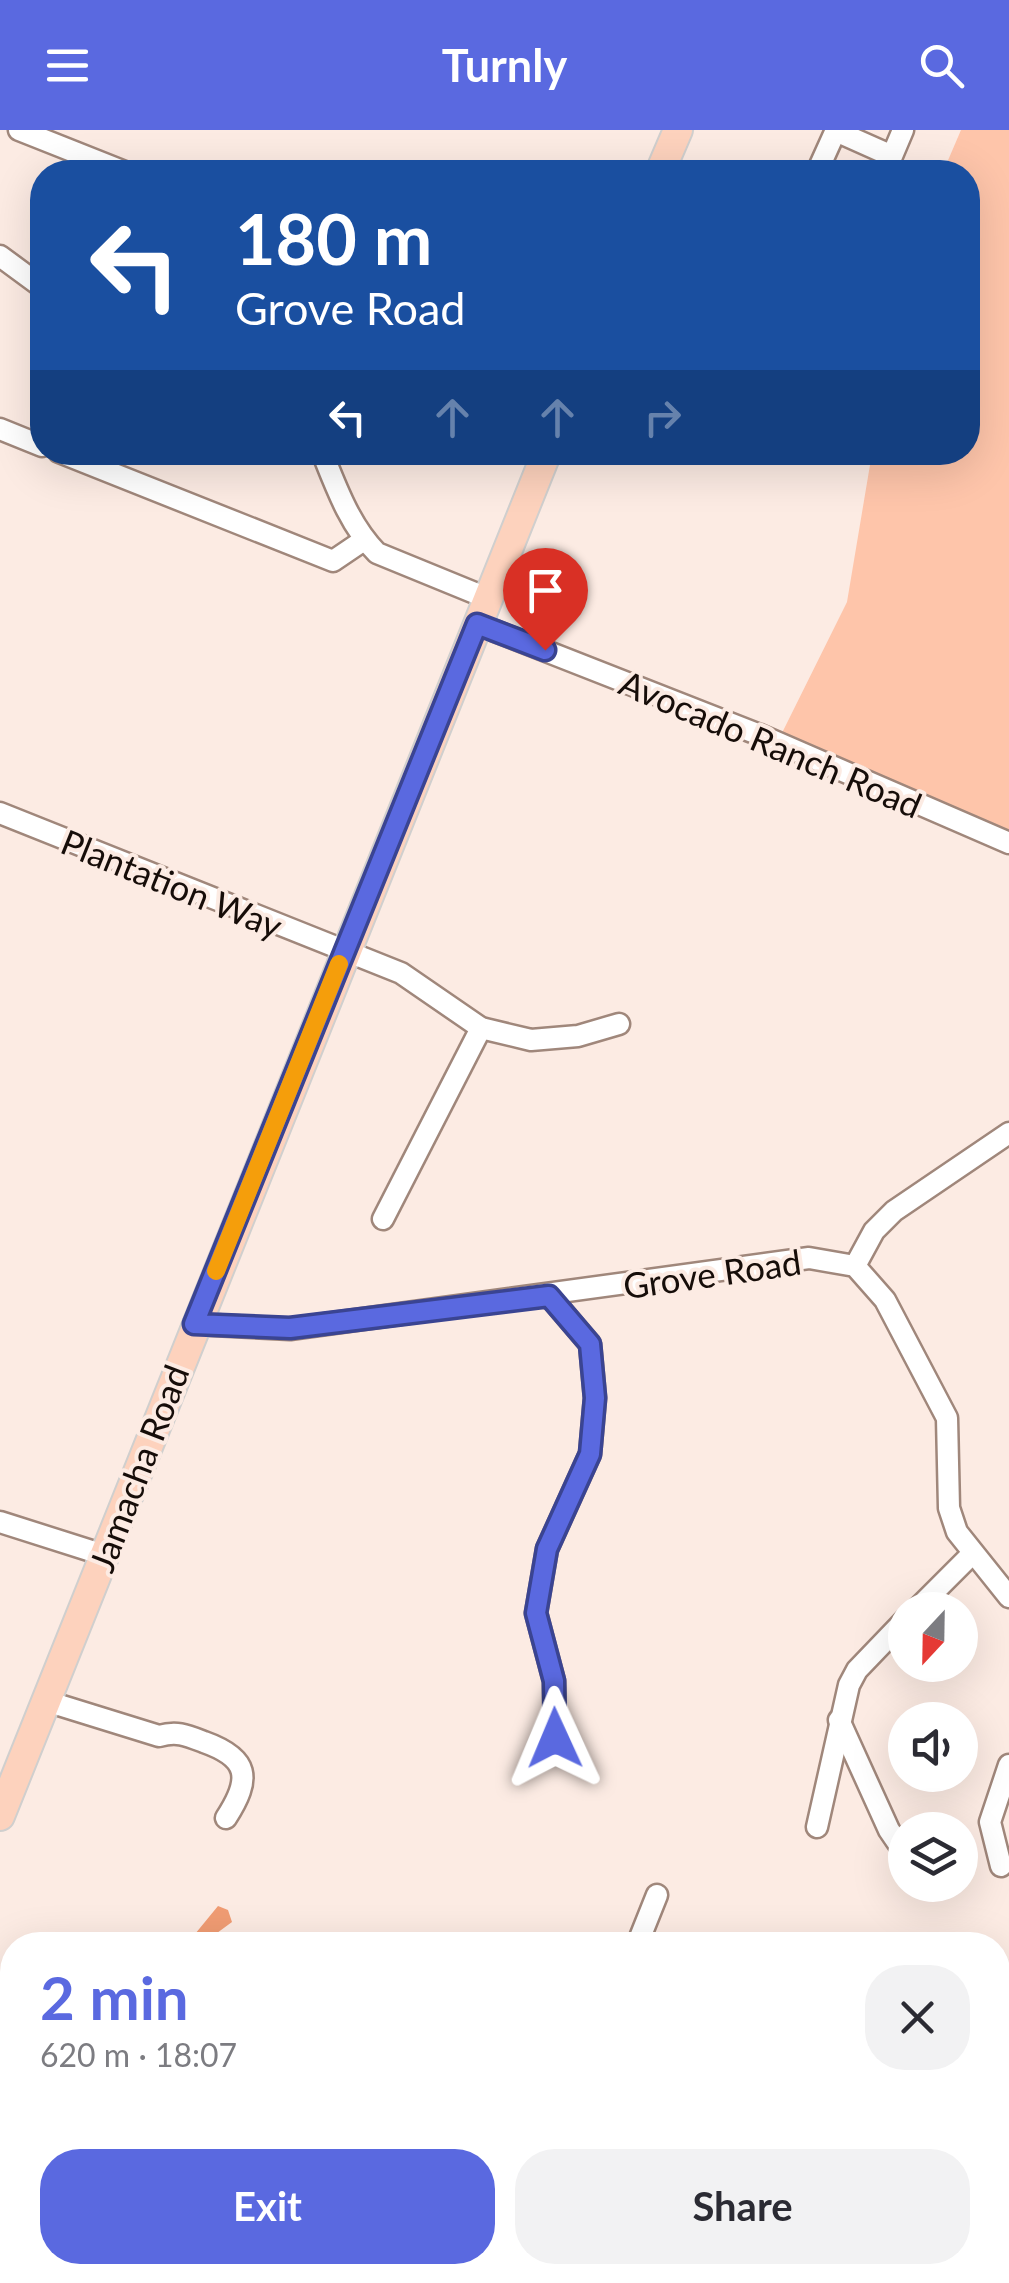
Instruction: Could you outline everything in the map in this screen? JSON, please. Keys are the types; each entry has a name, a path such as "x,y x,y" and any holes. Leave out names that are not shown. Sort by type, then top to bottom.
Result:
{"main road":[{"path":"664,160 672,132"},
{"name":"Jamacha Road","path":"0,1816 541,465"}],"street":[{"path":"18,130 94,160"},
{"path":"822,160 836,130 892,156 903,130"},
{"path":"0,256 30,278"},
{"path":"0,430 30,441"},
{"path":"91,465 334,561 364,540 328,465"},
{"name":"Avocado Ranch Road","path":"364,540 398,564 482,611 1009,842"},
{"name":"Plantation Way","path":"0,813 401,973 481,1028"},
{"path":"382,1219 481,1028 532,1040 578,1036 620,1024"},
{"path":"1009,1132 894,1211 874,1231 855,1266 885,1300 947,1418 949,1508 971,1555 1009,1597"},
{"name":"Grove Road","path":"194,1324 290,1328 809,1258 855,1266"},
{"path":"549,1296 590,1344 595,1398 590,1454 547,1549 536,1613 554,1681 555,1738"},
{"path":"0,1522 104,1555"},
{"path":"934,1592 971,1555"},
{"path":"817,1827 838,1718 857,1670 888,1638"},
{"path":"46,1701 159,1736 176,1731 232,1752 238,1760 242,1786 226,1818"},
{"path":"838,1718 888,1822"},
{"path":"1001,1866 990,1822 1009,1765"},
{"path":"642,1932 657,1895"}],"shaded area":[{"path":"961,130 1009,130 1009,831 779,739 847,602 870,465 980,465 980,160 948,160"},
{"path":"218,1906 228,1910 232,1922 218,1932 197,1932"}],"slow traffic":[{"path":"216,1271 339,964"}],"route":[{"path":"545,650 477,624 194,1324 290,1328 549,1296 590,1344 595,1398 590,1454 547,1549 536,1613 554,1681 555,1738"}]}
